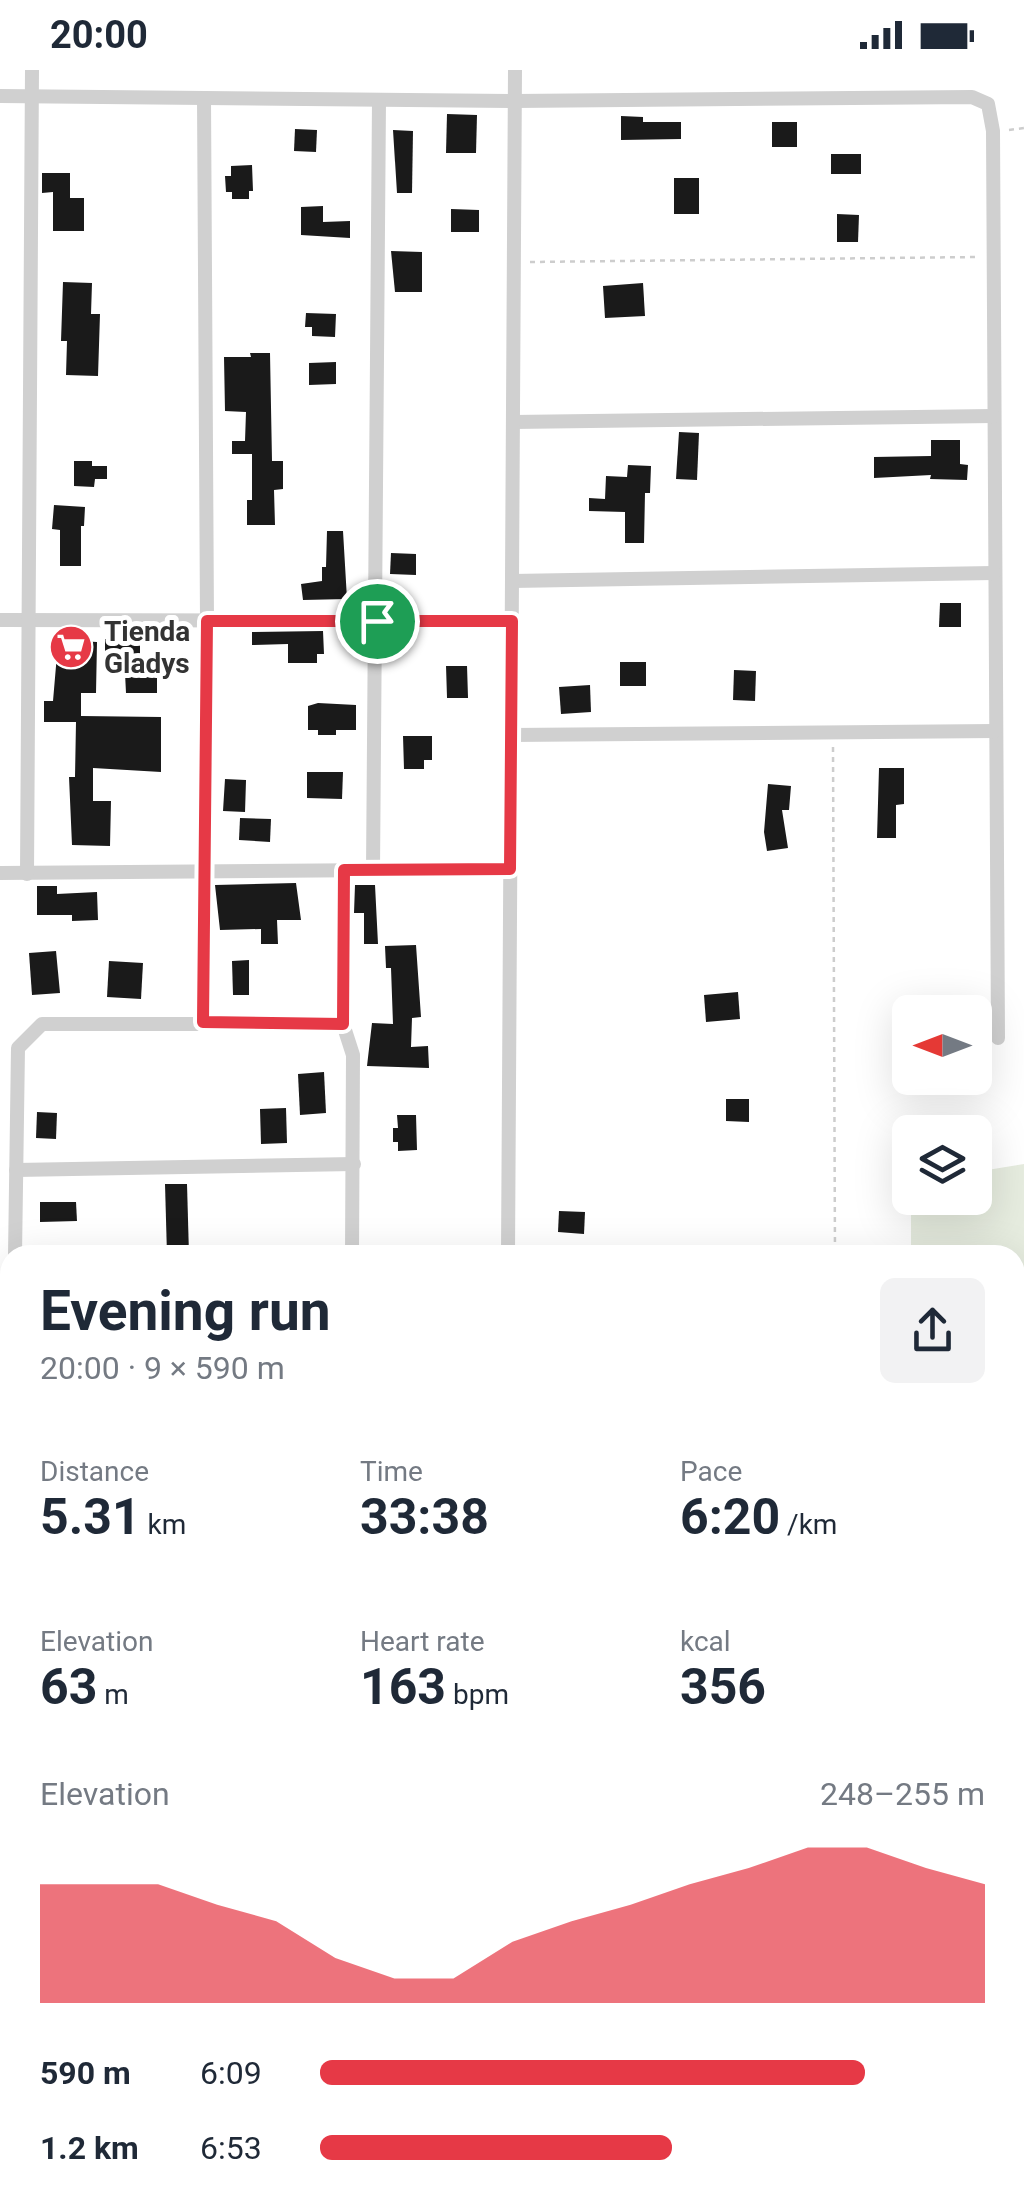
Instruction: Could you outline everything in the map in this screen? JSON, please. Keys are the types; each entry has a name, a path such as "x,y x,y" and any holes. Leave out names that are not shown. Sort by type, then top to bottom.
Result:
{"street":[{"path":"27,874 32,70"},
{"path":"508,1245 514,70"},
{"path":"0,96 515,102 972,97 988,104 993,131 998,1038"},
{"path":"203,1022 207,621 204,98"},
{"path":"373,871 379,100"},
{"path":"513,422 993,416"},
{"path":"512,581 994,573"},
{"path":"0,620 512,621"},
{"path":"512,735 996,730"},
{"path":"0,874 510,869"},
{"path":"344,870 343,1024 353,1055 352,1245"},
{"path":"15,1245 18,1048 42,1024 343,1024"},
{"path":"16,1170 354,1164"}],"path":[{"path":"514,262 992,256"},
{"path":"832,732 835,1245"}],"shaded area":[{"path":"1024,1164 1024,1245 911,1245 911,1215 992,1215 992,1169"}],"building":[{"path":"447,114 477,115 476,153 446,153"},
{"path":"621,116 643,117 643,122 681,122 681,139 621,140"},
{"path":"772,122 797,122 797,147 772,147"},
{"path":"295,129 317,130 316,152 294,151"},
{"path":"393,130 413,131 412,193 397,193"},
{"path":"831,154 861,154 861,174 831,174"},
{"path":"252,165 253,191 249,191 249,199 232,199 232,192 226,192 225,176 231,176 231,166"},
{"path":"42,173 70,173 70,198 84,198 84,231 53,231 53,192 42,193"},
{"path":"674,178 699,178 699,214 674,214"},
{"path":"323,206 323,222 350,221 350,238 301,235 301,207"},
{"path":"451,209 479,210 479,232 451,232"},
{"path":"837,214 859,215 858,242 837,242"},
{"path":"391,251 422,252 422,292 395,292"},
{"path":"63,282 92,283 91,314 100,314 98,376 66,375 67,341 61,341"},
{"path":"643,283 645,316 605,318 603,286"},
{"path":"306,313 336,314 335,337 312,336 312,327 305,327"},
{"path":"250,353 270,353 272,461 283,461 283,489 274,490 275,525 247,525 247,500 252,500 252,454 232,454 232,441 245,441 246,412 225,411 224,357 251,357"},
{"path":"336,362 336,384 309,385 309,363"},
{"path":"679,432 699,433 697,480 676,479"},
{"path":"931,440 960,440 960,464 968,465 967,480 930,479 931,475 874,478 874,457 931,456"},
{"path":"74,461 107,466 107,479 95,479 94,487 74,486"},
{"path":"628,465 651,466 650,493 645,493 644,543 625,543 625,512 589,511 589,498 605,499 606,476 627,477"},
{"path":"54,505 85,507 81,566 60,566 60,530 52,529"},
{"path":"327,531 343,531 347,599 303,600 301,584 322,581"},
{"path":"391,553 416,554 416,575 390,574"},
{"path":"940,603 961,603 961,627 939,627"},
{"path":"59,631 81,632 80,641 97,642 96,693 81,693 81,716 161,717 161,772 93,768 93,801 111,801 110,846 72,845 69,777 75,777 76,722 44,722 44,701 53,701"},
{"path":"323,631 324,654 317,654 317,663 288,663 288,644 252,645 252,632"},
{"path":"124,632 140,632 140,674 157,674 157,693 126,693 124,653 105,653 105,639 124,639"},
{"path":"620,662 646,662 646,686 620,686"},
{"path":"446,666 467,666 468,698 447,698"},
{"path":"734,670 756,671 755,701 733,700"},
{"path":"590,685 591,712 561,714 559,687"},
{"path":"356,705 356,730 318,735 318,730 308,730 308,706"},
{"path":"403,736 432,736 432,760 424,760 424,769 404,769"},
{"path":"879,768 904,768 904,804 896,805 896,838 877,838"},
{"path":"307,772 343,772 342,799 307,798"},
{"path":"225,779 246,780 245,812 223,811"},
{"path":"768,784 791,786 789,810 782,810 788,848 767,851 764,832"},
{"path":"240,818 271,819 270,842 239,840"},
{"path":"296,883 301,920 277,920 278,944 261,944 261,929 220,930 215,885"},
{"path":"355,885 375,885 378,944 364,944 364,913 354,913"},
{"path":"37,886 57,886 57,894 97,892 98,920 72,921 72,915 37,915"},
{"path":"416,945 421,1017 412,1018 411,1047 428,1046 429,1068 367,1066 372,1023 393,1024 391,968 386,968 385,946"},
{"path":"56,951 60,993 32,995 29,953"},
{"path":"249,960 249,995 233,995 232,961"},
{"path":"109,961 143,963 141,999 107,997"},
{"path":"738,992 740,1019 706,1022 704,995"},
{"path":"324,1072 326,1113 300,1115 298,1074"},
{"path":"726,1099 749,1099 749,1122 726,1121"},
{"path":"286,1108 287,1143 261,1144 260,1109"},
{"path":"37,1112 57,1113 56,1139 36,1138"},
{"path":"397,1115 416,1115 417,1150 398,1151 398,1142 393,1142"},
{"path":"165,1184 187,1184 189,1245 167,1245"},
{"path":"40,1202 76,1202 77,1221 40,1222"},
{"path":"559,1211 585,1212 584,1234 558,1232"}],"place":[{"name":"Tienda Gladys","path":"71,647"}],"route":[{"path":"207,621 377,621 512,621 510,869 344,870 343,1024 203,1022 207,621"}]}
